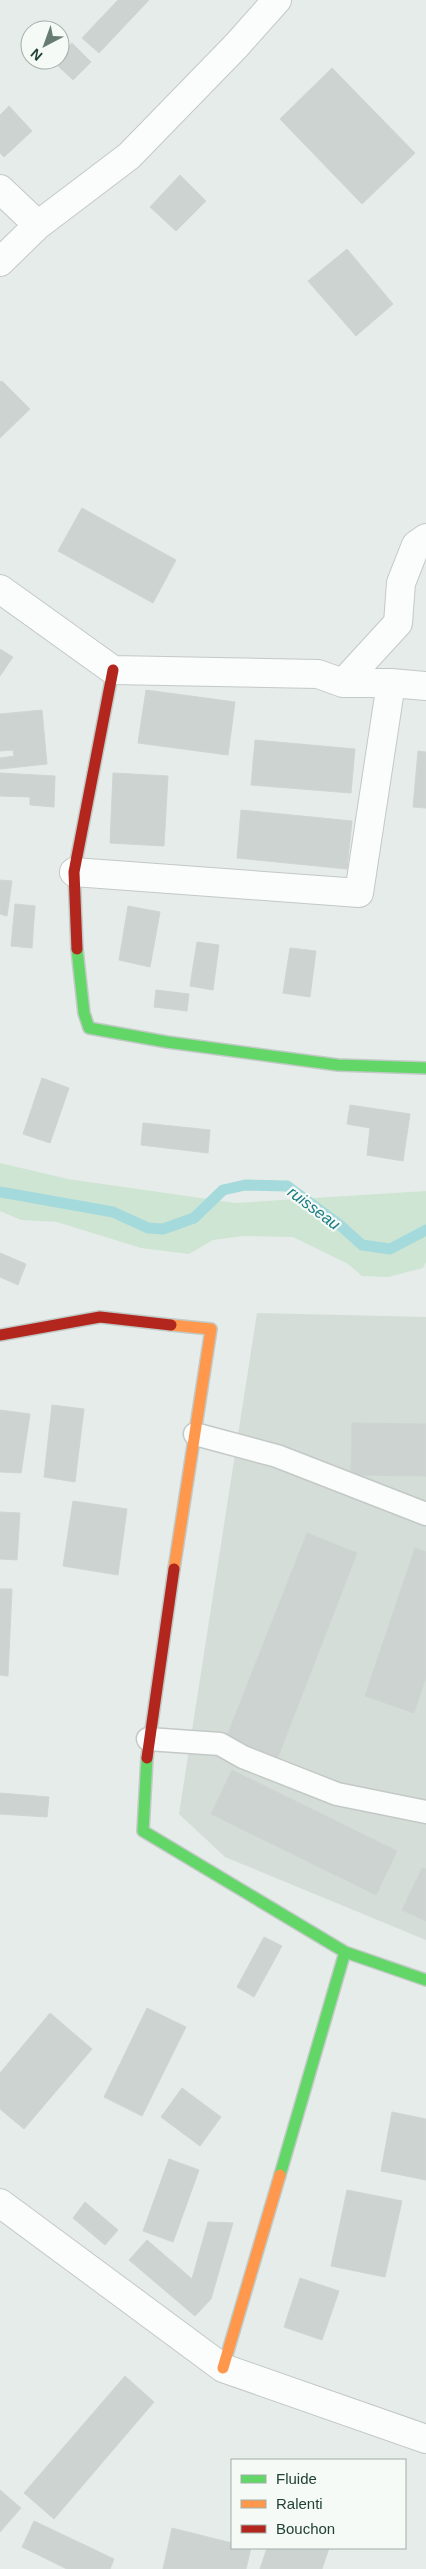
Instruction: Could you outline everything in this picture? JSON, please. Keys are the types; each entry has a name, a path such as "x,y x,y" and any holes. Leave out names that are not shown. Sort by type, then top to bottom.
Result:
{"street":[{"path":"0,262 38,225 129,156 236,46 277,0"},
{"path":"0,189 38,225"},
{"path":"343,683 398,623 401,583 416,545 426,538"},
{"path":"0,589 113,670 318,674 343,683 391,683 426,686"},
{"path":"113,670 74,872 78,964 84,1013 90,1028 167,1042 338,1065 426,1068"},
{"path":"74,872 359,893 391,683"},
{"path":"0,1335 100,1317 210,1329 148,1739 143,1830 344,1952 426,1980"},
{"path":"222,2368 344,1952"},
{"path":"0,2203 222,2368 426,2439"}],"lane":[{"path":"195,1434 278,1456 426,1514"},
{"path":"148,1739 220,1744 243,1757 337,1794 426,1812"}],"shaded area":[{"path":"257,1313 426,1317 426,1940 225,1857 179,1814"}],"green space":[{"path":"0,1163 68,1179 236,1203 426,1191 426,1262 423,1268 388,1277 362,1276 348,1264 293,1237 244,1236 213,1240 189,1254 141,1248 57,1222 21,1220 0,1211"}],"building":[{"path":"118,0 149,0 99,53 82,38"},
{"path":"72,43 91,62 73,80 62,70 70,70 70,45"},
{"path":"332,68 415,153 362,204 280,119"},
{"path":"9,106 32,131 4,157 0,153 0,115"},
{"path":"180,175 206,201 176,231 150,207"},
{"path":"347,249 393,304 356,336 308,281"},
{"path":"2,381 30,409 0,438 0,382"},
{"path":"82,508 176,560 153,603 58,551"},
{"path":"0,649 13,657 0,676"},
{"path":"146,690 235,702 228,755 138,743"},
{"path":"42,710 47,764 0,769 0,758 14,756 13,750 0,751 0,714"},
{"path":"255,740 355,749 351,793 251,785"},
{"path":"418,751 426,752 426,808 413,807"},
{"path":"0,773 55,776 54,807 30,805 30,797 0,796"},
{"path":"113,773 168,776 164,846 110,843"},
{"path":"241,810 352,821 347,869 237,858"},
{"path":"0,880 12,881 7,916 0,914"},
{"path":"15,904 35,906 32,948 11,946"},
{"path":"128,906 160,912 150,967 119,960"},
{"path":"197,942 219,945 213,990 190,986"},
{"path":"290,948 316,951 310,997 283,993"},
{"path":"156,990 189,994 187,1011 154,1007"},
{"path":"42,1078 69,1088 50,1143 23,1134"},
{"path":"350,1105 410,1114 403,1161 367,1155 370,1128 347,1124"},
{"path":"143,1123 210,1130 208,1153 141,1145"},
{"path":"0,1253 26,1264 18,1285 0,1277"},
{"path":"52,1405 84,1409 75,1482 44,1477"},
{"path":"0,1410 30,1414 21,1473 0,1472"},
{"path":"352,1423 426,1424 426,1476 351,1475"},
{"path":"73,1501 127,1509 118,1575 63,1566"},
{"path":"0,1512 20,1513 17,1560 0,1559"},
{"path":"307,1533 357,1553 276,1762 225,1741"},
{"path":"415,1548 426,1552 426,1677 414,1713 365,1696"},
{"path":"0,1589 12,1589 8,1676 0,1675"},
{"path":"232,1770 397,1851 376,1895 211,1814"},
{"path":"0,1793 49,1797 47,1817 0,1814"},
{"path":"422,1868 426,1869 426,1921 402,1910"},
{"path":"264,1937 282,1946 254,1997 237,1987"},
{"path":"147,2008 186,2027 142,2116 104,2097"},
{"path":"50,2013 92,2049 24,2129 0,2109 0,2073"},
{"path":"182,2088 221,2117 200,2146 161,2117"},
{"path":"392,2112 426,2119 426,2180 381,2171"},
{"path":"169,2159 199,2170 173,2242 143,2231"},
{"path":"347,2190 402,2201 385,2277 331,2266"},
{"path":"85,2202 118,2230 105,2245 73,2218"},
{"path":"208,2222 233,2223 211,2299 195,2316 129,2260 147,2240 192,2279"},
{"path":"300,2278 339,2291 322,2340 284,2327"},
{"path":"125,2376 154,2402 54,2519 24,2493"},
{"path":"0,2490 21,2508 0,2532"},
{"path":"34,2521 114,2559 110,2569 67,2569 22,2547"},
{"path":"172,2528 231,2543 231,2549 251,2549 246,2569 163,2569"},
{"path":"267,2549 329,2549 322,2569 260,2569"}],"waterway":[{"name":"ruisseau","path":"0,1192 113,1212 148,1228 163,1229 194,1218 223,1190 245,1185 287,1186 341,1226 362,1245 390,1249 426,1230"}],"traffic: fast":[{"path":"77,949 84,1013 89,1028 167,1042 338,1065 426,1068"},
{"path":"147,1758 143,1831 345,1952"},
{"path":"280,2175 345,1952 426,1980"}],"traffic: slow":[{"path":"171,1325 211,1329 174,1569"},
{"path":"223,2368 280,2175"}],"traffic: jam":[{"path":"77,949 74,872 113,670"},
{"path":"0,1335 100,1317 171,1325"},
{"path":"147,1758 174,1569"}]}
